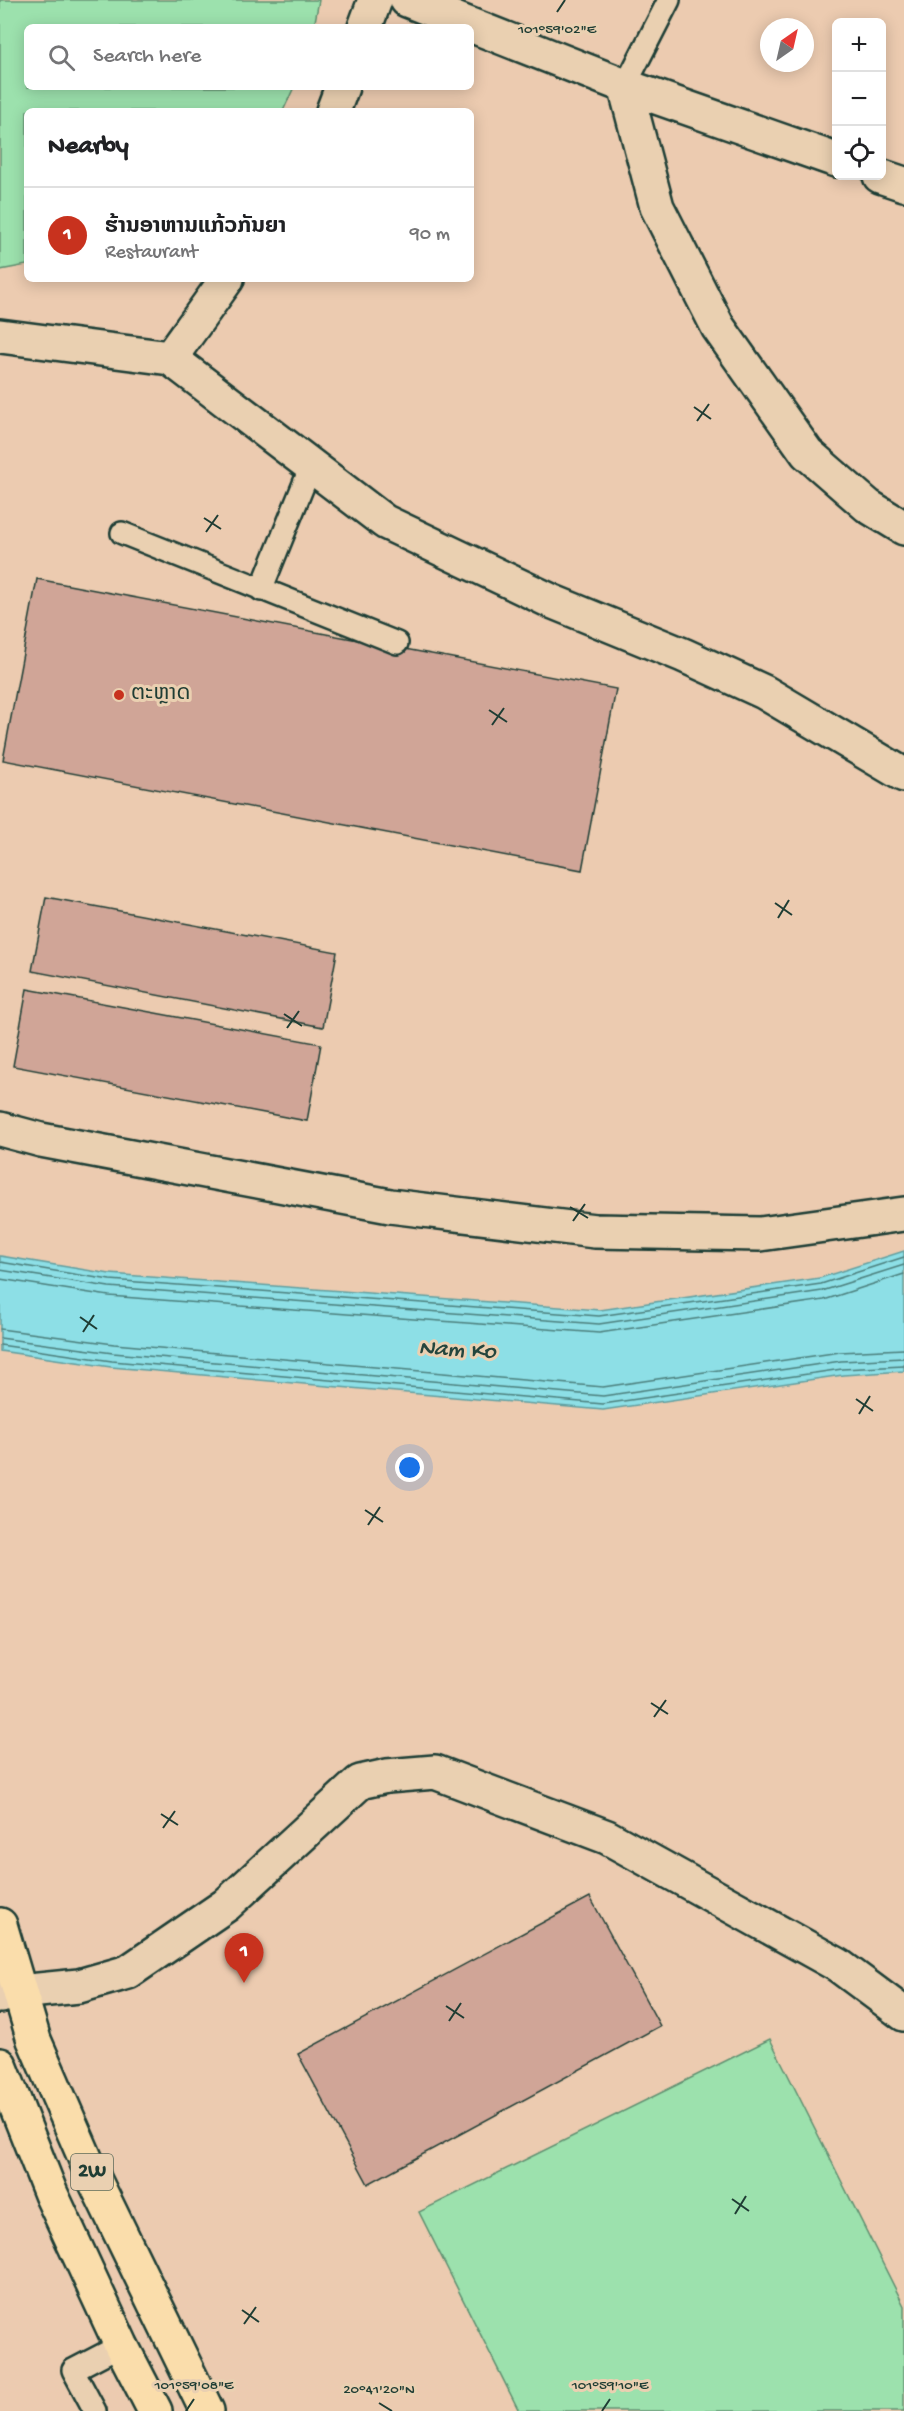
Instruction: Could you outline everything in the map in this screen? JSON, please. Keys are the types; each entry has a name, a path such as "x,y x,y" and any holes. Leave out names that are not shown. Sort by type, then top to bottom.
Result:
{"highway":[{"name":"2W","path":"0,1925 9,1994 34,2040 95,2181 207,2411"},
{"name":"2W","path":"0,2065 51,2194 121,2345 155,2411"}],"street":[{"path":"366,24 375,0"},
{"path":"407,0 468,24"},
{"path":"474,26 625,86 832,158"},
{"path":"625,86 657,207 718,327 807,453 868,506 904,528"},
{"path":"334,108 341,90"},
{"path":"886,178 904,184"},
{"path":"170,358 225,282"},
{"path":"0,336 170,358 385,522 551,601 683,655 764,692 904,775"},
{"path":"0,1129 41,1140 390,1206 595,1231 760,1234 904,1214"},
{"path":"9,1994 79,1986 128,1972 226,1905 360,1782 387,1776 435,1772 607,1837 838,1965 904,2014"}],"lane":[{"path":"625,86 669,0"},
{"path":"261,590 311,466"},
{"path":"122,533 397,644"},
{"path":"95,2411 73,2370 121,2345"}],"green space":[{"path":"0,0 319,0 315,24 24,24 24,90 293,90 284,108 24,108 24,266 0,270"},
{"path":"770,2039 904,2306 904,2411 519,2411 419,2212"}],"water":[{"name":"Nam Ko","path":"904,1251 904,1371 843,1375 603,1410 111,1367 0,1351 0,1256 110,1274 600,1310 820,1278"}],"building":[{"path":"37,579 616,689 582,870 3,760"},
{"path":"46,897 337,952 323,1027 32,971"},
{"path":"27,989 321,1044 307,1121 13,1066"},
{"path":"590,1897 660,2026 368,2184 298,2054"}],"place":[{"name":"ຕະຫຼາດ","path":"119,695"},
{"name":"ຮ້ານອາຫານແກ້ວກັນຍາ","path":"244,1983"}]}
